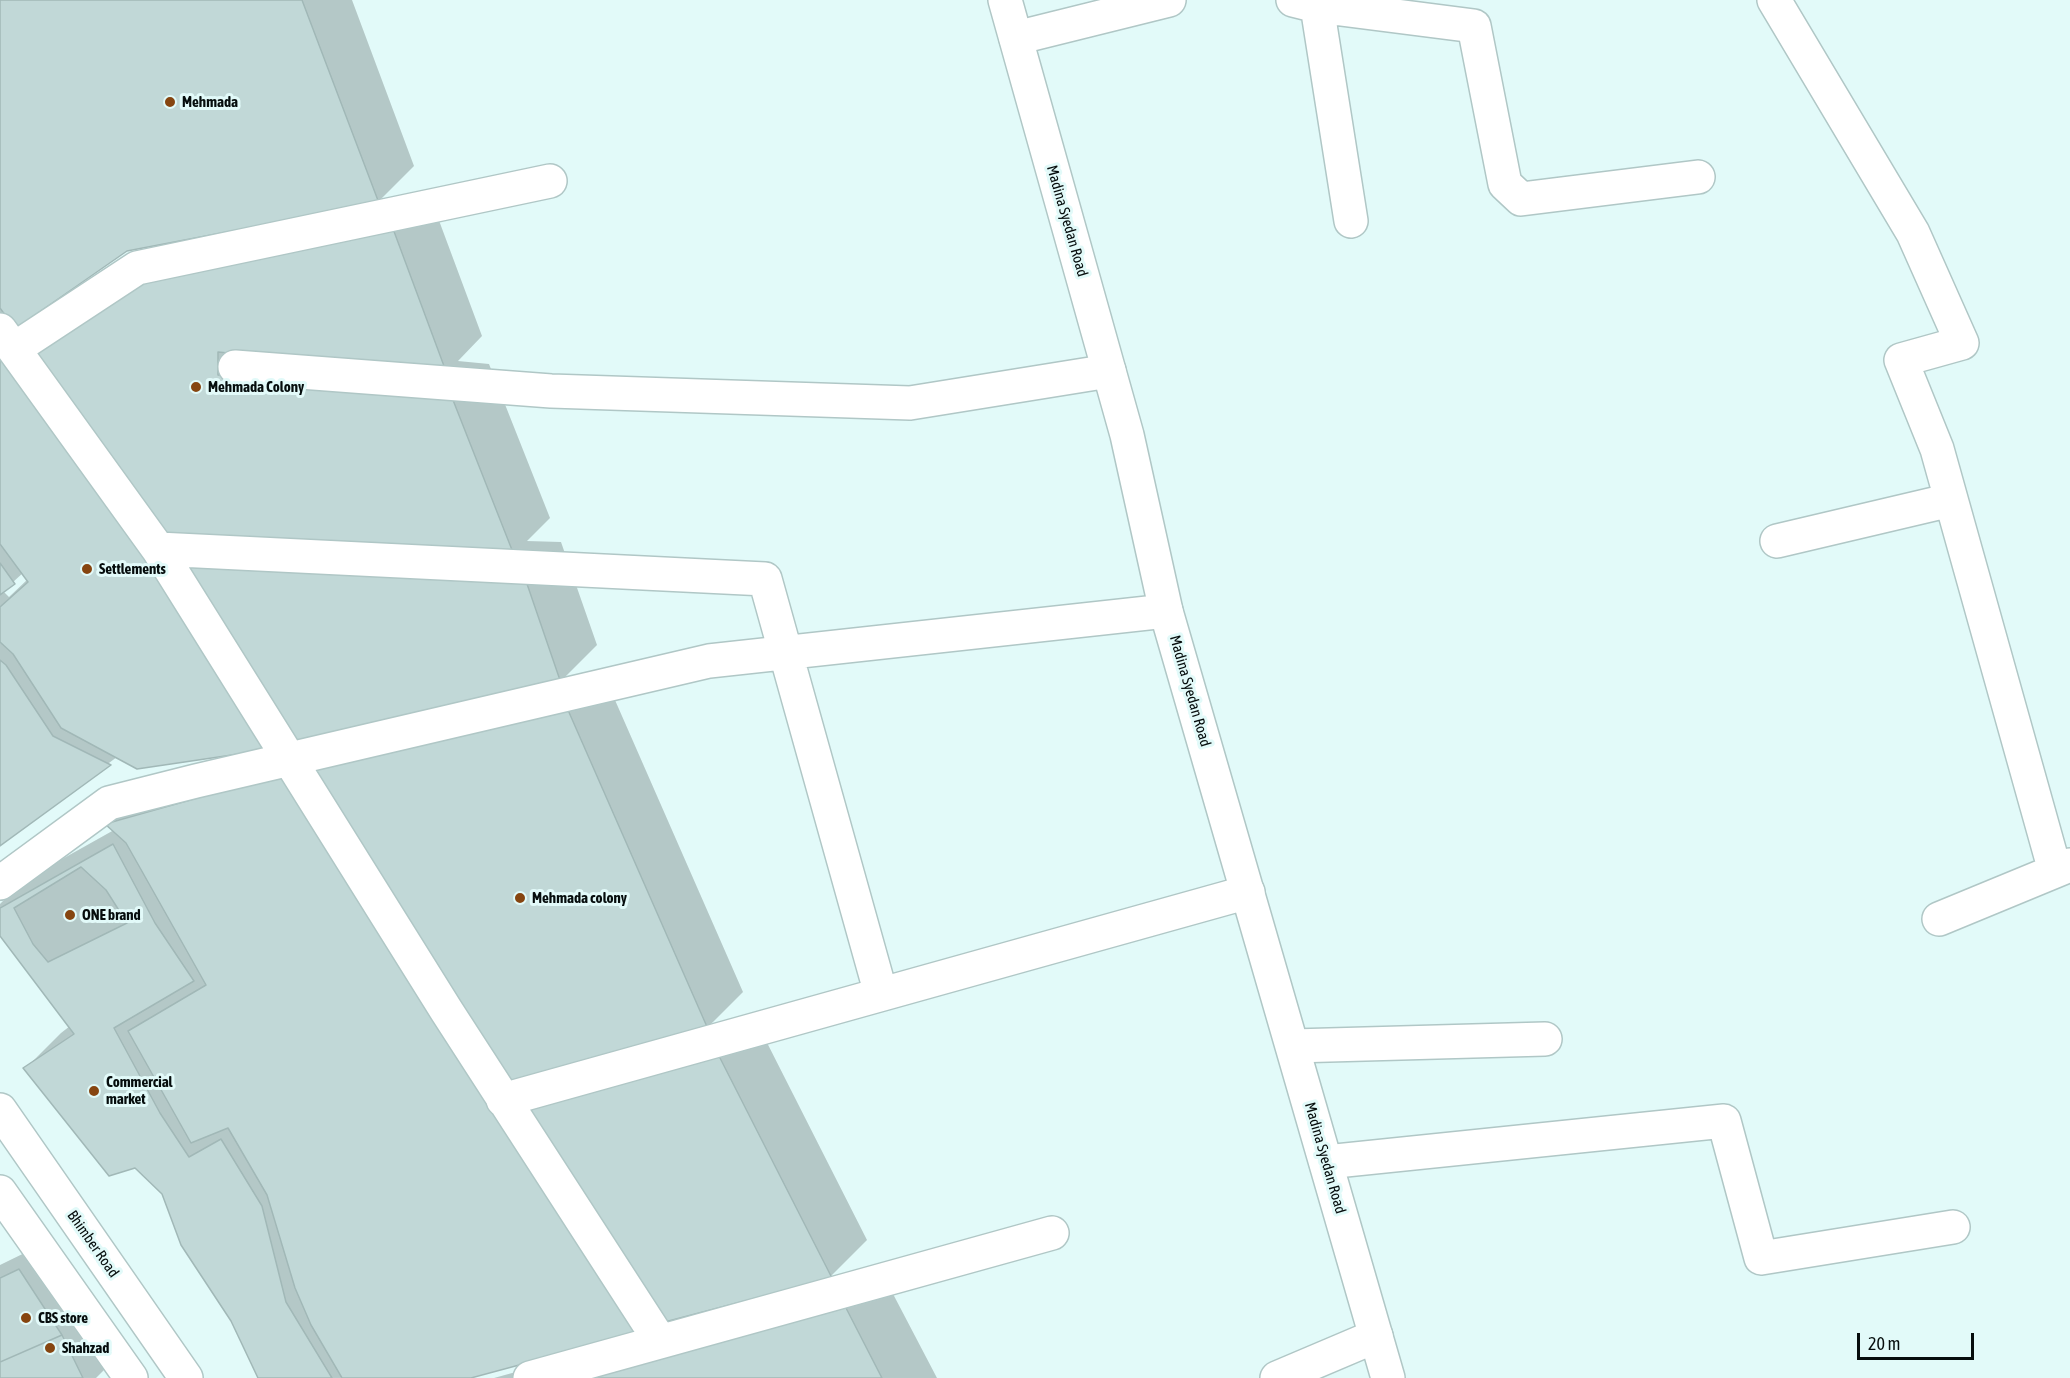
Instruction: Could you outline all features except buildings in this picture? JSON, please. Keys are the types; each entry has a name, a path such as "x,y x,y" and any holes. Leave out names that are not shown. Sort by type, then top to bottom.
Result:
{"street":[{"name":"Madina Syedan Road","path":"1005,0 1127,435 1167,611 1388,1378"},
{"path":"1016,38 1169,0"},
{"path":"1774,0 1913,232 1962,344 1901,360 1937,449 2062,868 1939,919"},
{"path":"1351,221 1305,3 1474,26 1505,184 1521,199 1698,177"},
{"path":"550,181 137,268 7,340 158,549 503,1100 660,1341"},
{"path":"235,367 551,391 910,403 1109,371"},
{"path":"1778,541 1951,500"},
{"path":"158,549 765,579 882,994"},
{"path":"0,883 109,803 709,661 1167,611"},
{"path":"503,1100 1248,892"},
{"path":"1293,1046 1545,1039"},
{"name":"Bhimber Road","path":"0,1110 186,1378"},
{"path":"1326,1162 1724,1121 1761,1258 1953,1227"},
{"path":"0,1192 131,1378"},
{"path":"530,1378 1052,1233"},
{"path":"1277,1378 1376,1336"}],"place":[{"name":"Mehmada","path":"170,102"},
{"name":"Mehmada Colony","path":"196,387"},
{"name":"Settlements","path":"87,569"},
{"name":"Mehmada colony","path":"520,898"},
{"name":"ONE brand","path":"70,915"},
{"name":"Commercial market","path":"94,1091"},
{"name":"CBS store","path":"26,1318"},
{"name":"Shahzad","path":"50,1348"}]}
